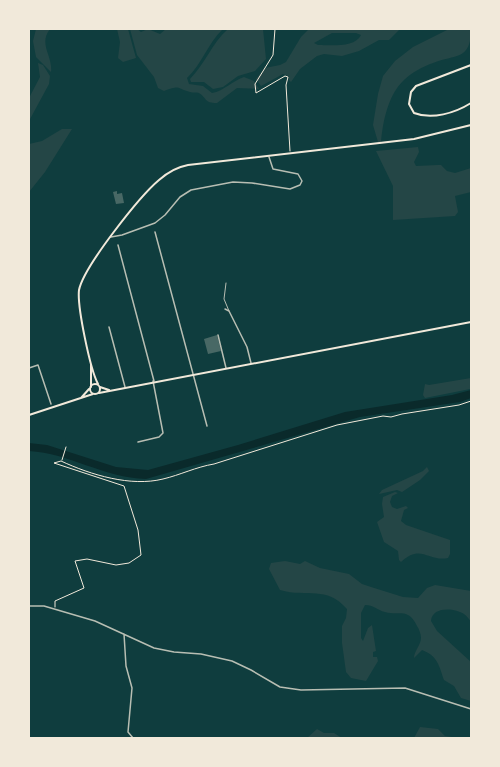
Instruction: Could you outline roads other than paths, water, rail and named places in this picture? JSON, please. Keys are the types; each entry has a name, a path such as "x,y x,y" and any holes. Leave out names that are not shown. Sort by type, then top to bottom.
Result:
{"main road":[{"path":"471,64 416,86 411,92 409,104 414,113 428,116 454,112 471,103"},
{"path":"99,392 99,386 91,360 79,308 80,288 87,269 150,188 174,170 188,165 414,140 471,125"},
{"path":"29,415 99,392 471,322"},
{"path":"91,360 90,388 93,394"},
{"path":"80,399 94,384 105,390 112,390"}],"street":[{"path":"111,237 122,236 154,223 165,215 180,197 191,190 233,182 252,183 290,190 300,185 302,181 298,174 273,169 269,157"},
{"path":"155,232 207,426"},
{"path":"118,245 153,381 163,433 159,437 138,442"},
{"path":"225,309 229,311 247,347 251,363"},
{"path":"109,327 125,387"},
{"path":"218,335 226,368"},
{"path":"29,368 38,365 51,404"},
{"path":"29,606 35,605 54,609 95,621 154,648 211,656 232,662 251,670 284,688 301,690 405,688 419,691 471,710"},
{"path":"124,634 126,666 132,688 128,732 133,738"}],"lane":[{"path":"226,283 224,299 229,311"}]}
